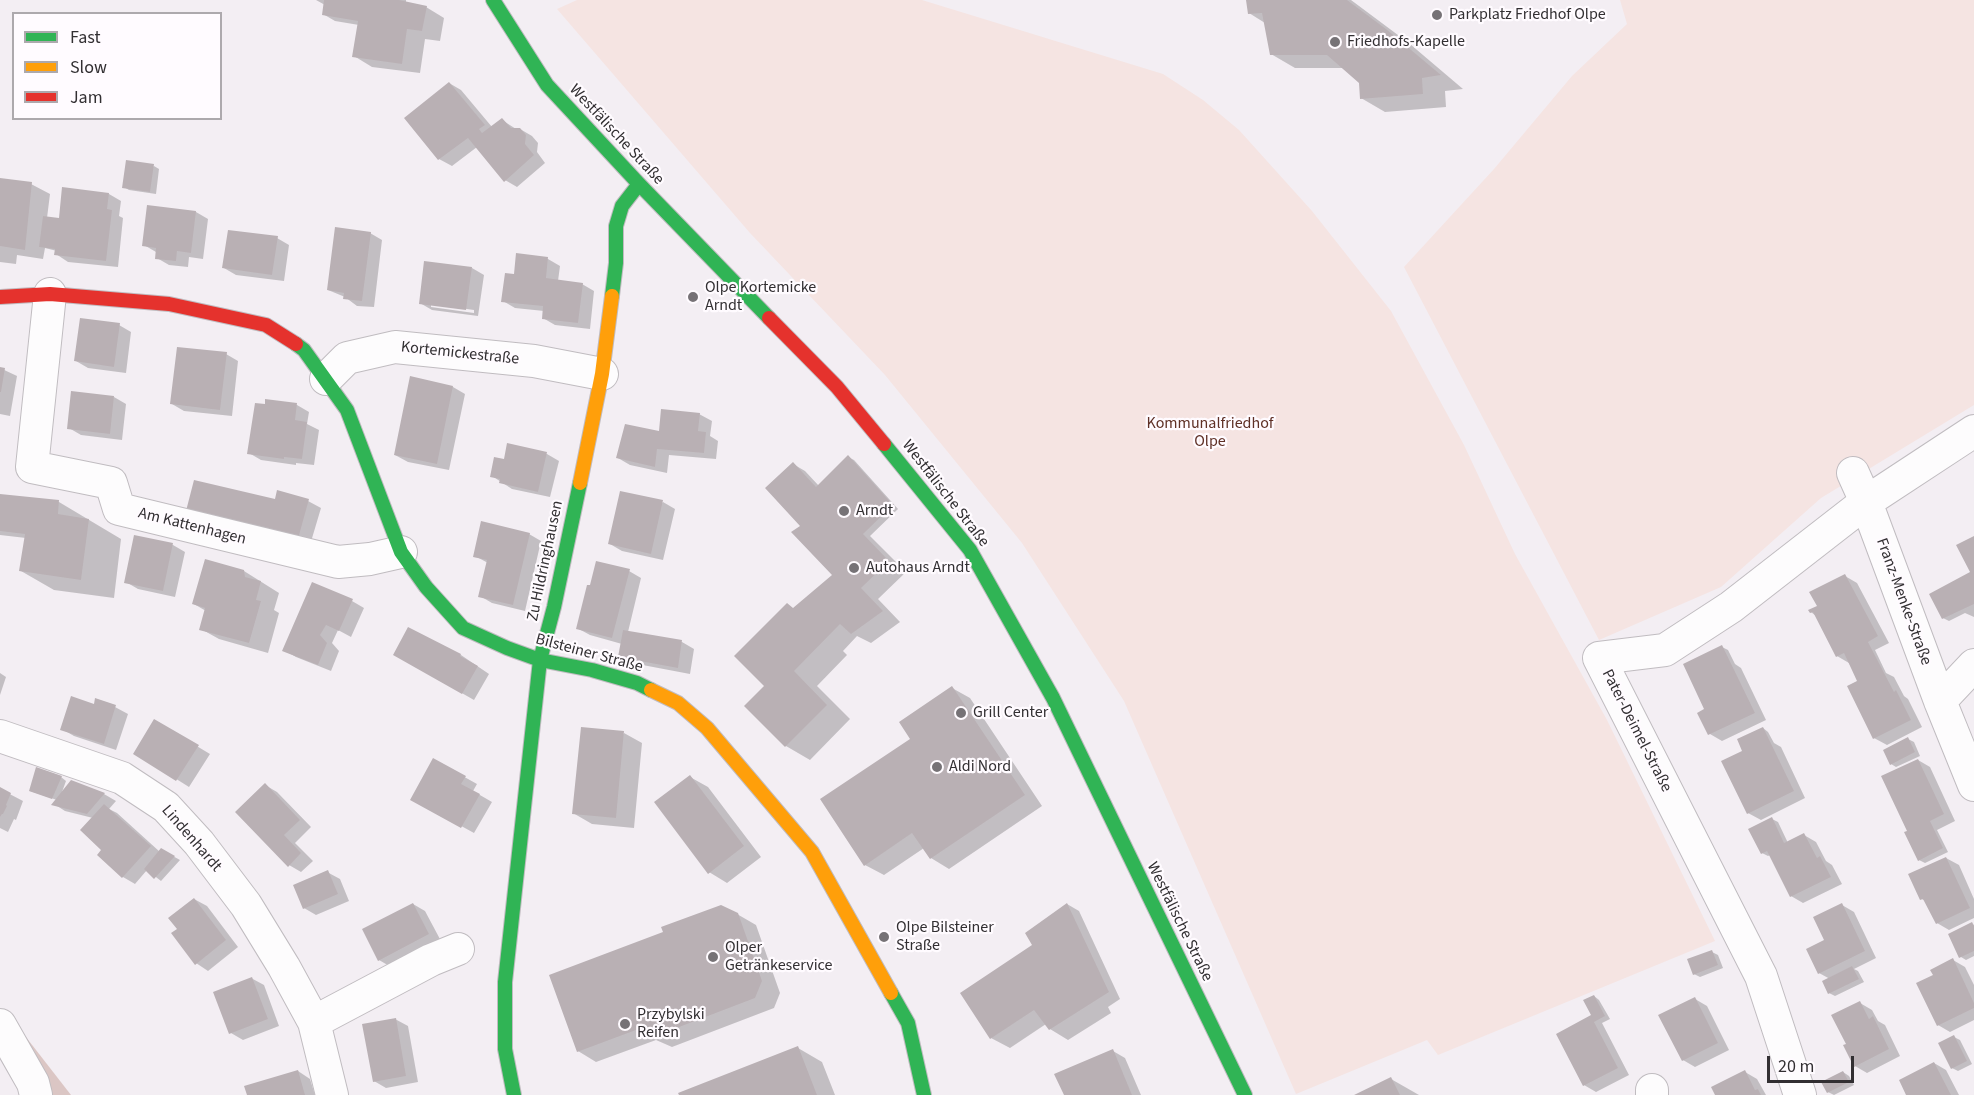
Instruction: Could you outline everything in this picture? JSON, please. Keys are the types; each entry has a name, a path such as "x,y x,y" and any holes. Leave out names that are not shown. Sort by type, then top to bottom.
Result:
{"street":[{"name":"Westfälische Straße","path":"493,0 547,85 639,184 837,387 970,550 1053,698 1245,1095"},
{"name":"Zu Hildringhausen","path":"514,1095 506,1049 505,982 540,660 554,607 602,374 616,263 616,226 622,206 639,184"},
{"path":"0,297 50,294"},
{"name":"Bilsteiner Straße","path":"50,294 169,304 266,325 304,350 347,410 388,524 401,552 426,587 463,628 540,660 592,670 637,683 678,703 707,728 812,852 908,1023 924,1095"},
{"name":"Am Kattenhagen","path":"50,294 32,467 111,483 118,509 338,562 370,559 401,552"},
{"name":"Kortemickestraße","path":"326,379 347,358 395,347 534,361 602,374"},
{"path":"1866,502 1974,431"},
{"name":"Franz-Menke-Straße","path":"1853,473 1974,785"},
{"name":"Pater-Deimel-Straße","path":"1800,1095 1761,976 1599,658 1665,650 1731,608 1866,502"},
{"path":"1940,702 1974,664"},
{"name":"Lindenhardt","path":"0,736 122,778 166,807 199,843 246,905 284,967 314,1023 332,1095"},
{"path":"314,1023 431,960 458,949"},
{"path":"0,1025 33,1083 36,1095"}],"green space":[{"name":"Kommunalfriedhof Olpe","path":"577,0 922,0 1163,74 1203,100 1239,130 1312,211 1391,311 1464,445 1515,554 1607,720 1715,941 1438,1055 1427,1040 1296,1094 1124,701 1022,543 885,375 750,233 557,9"},
{"path":"1620,0 1974,0 1974,405 1821,498 1721,587 1599,640 1404,267 1494,169 1572,76 1627,24"}],"shaded area":[{"path":"22,1032 71,1095 45,1095"}],"building":[{"path":"324,0 399,0 427,6 422,31 407,29 402,64 352,57 358,21 322,15"},
{"name":"Friedhofs-Kapelle","path":"1246,0 1347,0 1441,75 1422,78 1423,94 1360,99 1359,83 1327,55 1270,55 1262,13 1248,14"},
{"path":"449,82 485,125 479,129 482,133 502,118 511,128 520,128 526,135 525,144 534,155 504,182 468,138 438,160 404,118"},
{"path":"126,160 154,164 150,192 122,188"},
{"path":"0,178 32,182 25,250 0,246"},
{"path":"62,187 109,193 107,209 112,210 106,261 54,255 55,249 39,247 43,216 59,218"},
{"path":"147,205 196,211 191,253 177,251 176,261 155,259 156,248 142,246"},
{"path":"335,227 371,232 362,301 343,299 344,293 327,290"},
{"path":"228,230 278,236 272,275 222,268"},
{"path":"516,253 548,257 546,278 583,283 578,323 542,319 543,306 501,302 505,273 514,274"},
{"path":"424,261 472,267 466,310 419,304"},
{"path":"80,318 120,323 114,367 74,361"},
{"path":"177,347 227,352 220,410 170,404"},
{"path":"0,367 5,368 1,392 0,392"},
{"path":"410,376 453,386 437,464 394,455"},
{"path":"71,391 114,396 110,434 67,429"},
{"path":"265,399 297,403 295,420 307,422 302,459 247,454 255,403 265,404"},
{"path":"661,409 700,413 698,431 706,432 704,453 657,449 655,467 616,458 625,424 659,431"},
{"path":"507,443 547,452 538,492 499,483 500,479 490,477 494,457 504,459"},
{"path":"848,455 893,505 863,534 889,561 861,588 883,611 851,634 840,624 794,671 827,705 785,747 744,706 764,686 734,656 787,603 793,608 832,575 791,532 800,526 765,488 793,462 816,487"},
{"path":"194,480 275,499 277,490 309,499 298,539 186,511"},
{"path":"620,491 663,500 651,554 608,544"},
{"path":"0,494 59,500 58,514 89,519 81,580 19,571 25,534 0,531"},
{"path":"481,521 530,533 513,605 478,597 487,560 473,557"},
{"path":"134,535 173,543 163,591 124,583"},
{"path":"1974,536 1974,604 1942,619 1929,594 1970,572 1956,545"},
{"path":"205,559 244,570 245,577 261,581 256,600 261,601 249,643 199,630 205,608 192,604"},
{"path":"596,561 630,569 612,638 576,629 587,585 590,585"},
{"path":"1845,574 1878,636 1868,642 1911,720 1873,739 1847,686 1857,681 1844,653 1836,657 1813,612 1810,613 1808,610 1817,606 1809,592"},
{"path":"312,582 353,599 339,631 326,625 320,635 327,643 318,665 282,651"},
{"path":"408,627 461,654 460,656 478,666 462,694 393,655"},
{"path":"623,630 682,640 678,668 618,657"},
{"path":"1722,645 1755,713 1708,735 1697,713 1704,709 1683,664"},
{"name":"Aldi Nord","path":"952,686 1025,795 930,859 912,833 864,866 820,799 910,739 899,722"},
{"path":"71,696 94,704 95,698 116,705 104,744 60,730"},
{"path":"154,719 199,745 176,781 133,754"},
{"path":"581,727 624,731 616,818 572,814"},
{"path":"1763,727 1794,791 1747,814 1721,761 1742,751 1737,739"},
{"path":"1908,737 1915,752 1890,765 1883,750"},
{"path":"433,758 466,776 461,784 480,794 461,828 410,800"},
{"path":"1918,759 1944,814 1930,821 1943,848 1918,861 1904,832 1907,831 1881,776"},
{"path":"36,767 62,776 52,799 29,791"},
{"path":"690,775 744,846 708,874 654,802"},
{"path":"71,780 105,793 87,814 51,805"},
{"path":"265,783 300,820 284,835 301,853 288,867 235,812"},
{"path":"0,787 11,793 0,817"},
{"path":"104,804 151,846 122,878 97,855 101,850 80,830"},
{"path":"1772,817 1784,843 1804,833 1817,858 1820,856 1831,877 1790,897 1767,851 1761,854 1748,829"},
{"path":"161,848 175,856 154,879 144,869"},
{"path":"1946,857 1970,908 1936,924 1923,899 1920,900 1908,874"},
{"path":"328,870 338,894 303,909 293,885"},
{"path":"194,898 226,940 195,965 171,933 177,929 168,918"},
{"path":"413,903 429,934 378,961 362,929"},
{"path":"1067,903 1109,992 1049,1030 1034,1010 990,1039 960,993 1032,945 1025,933"},
{"path":"1842,903 1865,951 1818,974 1806,949 1824,940 1813,917"},
{"path":"721,905 738,913 762,981 755,998 653,1037 646,1035 644,1027 577,1052 549,975 663,932 661,927"},
{"path":"1972,922 1974,951 1959,958 1948,934"},
{"path":"1712,950 1718,965 1693,975 1687,959"},
{"path":"1953,958 1974,1003 1974,1008 1937,1026 1916,983 1933,975 1930,970"},
{"path":"1852,966 1859,979 1828,994 1822,981"},
{"path":"252,977 268,1019 229,1034 213,992"},
{"path":"1594,995 1605,1016 1594,1022 1618,1068 1583,1086 1556,1034 1591,1015 1583,1000"},
{"path":"1695,997 1718,1043 1682,1061 1658,1015"},
{"path":"1860,1001 1869,1019 1873,1016 1889,1049 1854,1067 1843,1045 1846,1044 1831,1015"},
{"path":"396,1018 406,1076 373,1082 362,1024"},
{"path":"1954,1035 1967,1061 1951,1069 1938,1043"},
{"path":"798,1046 817,1095 679,1095 678,1093"},
{"path":"1113,1049 1132,1095 1064,1095 1054,1074"},
{"path":"1934,1062 1951,1095 1906,1095 1899,1080"},
{"path":"298,1070 305,1095 247,1095 244,1086"},
{"path":"1745,1070 1755,1090 1758,1089 1761,1095 1715,1095 1711,1087"},
{"path":"1843,1071 1849,1082 1827,1093 1821,1082"},
{"path":"1391,1077 1400,1095 1354,1095"}],"traffic: fast":[{"path":"493,0 547,85 769,318"},
{"path":"612,296 616,263 616,226 622,206 639,184"},
{"path":"296,344 304,350 347,410 401,552 426,587 463,628 540,660 592,670 637,683 651,690"},
{"path":"884,444 970,550 1053,698 1245,1095"},
{"path":"514,1095 505,1049 505,982 540,660 554,607 580,483"},
{"path":"891,993 908,1023 924,1095"}],"traffic: slow":[{"path":"580,483 602,374 612,296"},
{"path":"651,690 678,703 707,728 812,852 891,993"}],"traffic: jam":[{"path":"0,297 50,294 169,304 266,325 296,344"},
{"path":"769,318 837,387 884,444"}],"place":[{"name":"Parkplatz Friedhof Olpe","path":"1437,15"},
{"name":"Friedhofs-Kapelle","path":"1335,42"},
{"name":"Olpe Kortemicke Arndt","path":"693,297"},
{"name":"Arndt","path":"844,511"},
{"name":"Autohaus Arndt","path":"854,568"},
{"name":"Grill Center","path":"961,713"},
{"name":"Aldi Nord","path":"937,767"},
{"name":"Olpe Bilsteiner Straße","path":"884,937"},
{"name":"Olper Getränkeservice","path":"713,957"},
{"name":"Przybylski Reifen","path":"625,1024"}]}
